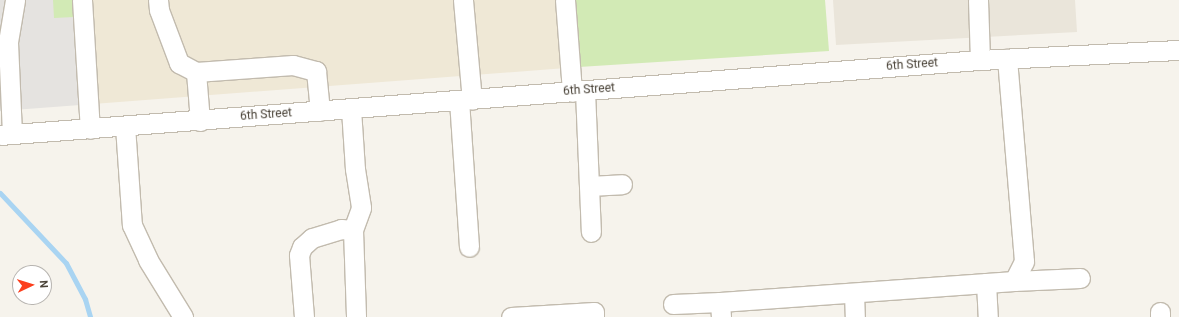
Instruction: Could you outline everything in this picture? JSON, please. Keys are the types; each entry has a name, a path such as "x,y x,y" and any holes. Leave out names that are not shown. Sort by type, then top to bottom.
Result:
{"street":[{"path":"6,135 8,42 15,0"},
{"path":"82,0 90,129"},
{"path":"158,0 159,10 179,63 196,72 293,65 316,72 320,111"},
{"path":"463,0 469,247"},
{"path":"565,0 578,91 589,186 591,232"},
{"path":"978,8 980,60"},
{"name":"6th Street","path":"6,135 980,60 1179,50"},
{"path":"1008,59 1024,261 1014,281"},
{"path":"196,72 200,121"},
{"path":"351,109 355,169 360,208 353,230 356,317"},
{"path":"125,126 132,225 148,260 183,317"},
{"path":"589,186 622,184"},
{"path":"304,317 299,255 302,247 312,238 342,229 353,230"},
{"path":"673,304 721,310 854,293 1014,281 1080,278"},
{"path":"986,283 988,317"},
{"path":"854,293 855,317"},
{"path":"511,317 594,312 594,317"}],"shaded area":[{"path":"0,0 53,0 54,18 74,17 80,105 0,111"},
{"path":"73,0 574,0 579,67 80,105"},
{"path":"833,0 1075,0 1077,32 836,45"}],"green space":[{"path":"53,0 73,0 73,18 53,18"},
{"path":"574,0 825,0 829,51 579,67"}],"waterway":[{"path":"0,193 66,263 85,299 90,317"}]}
